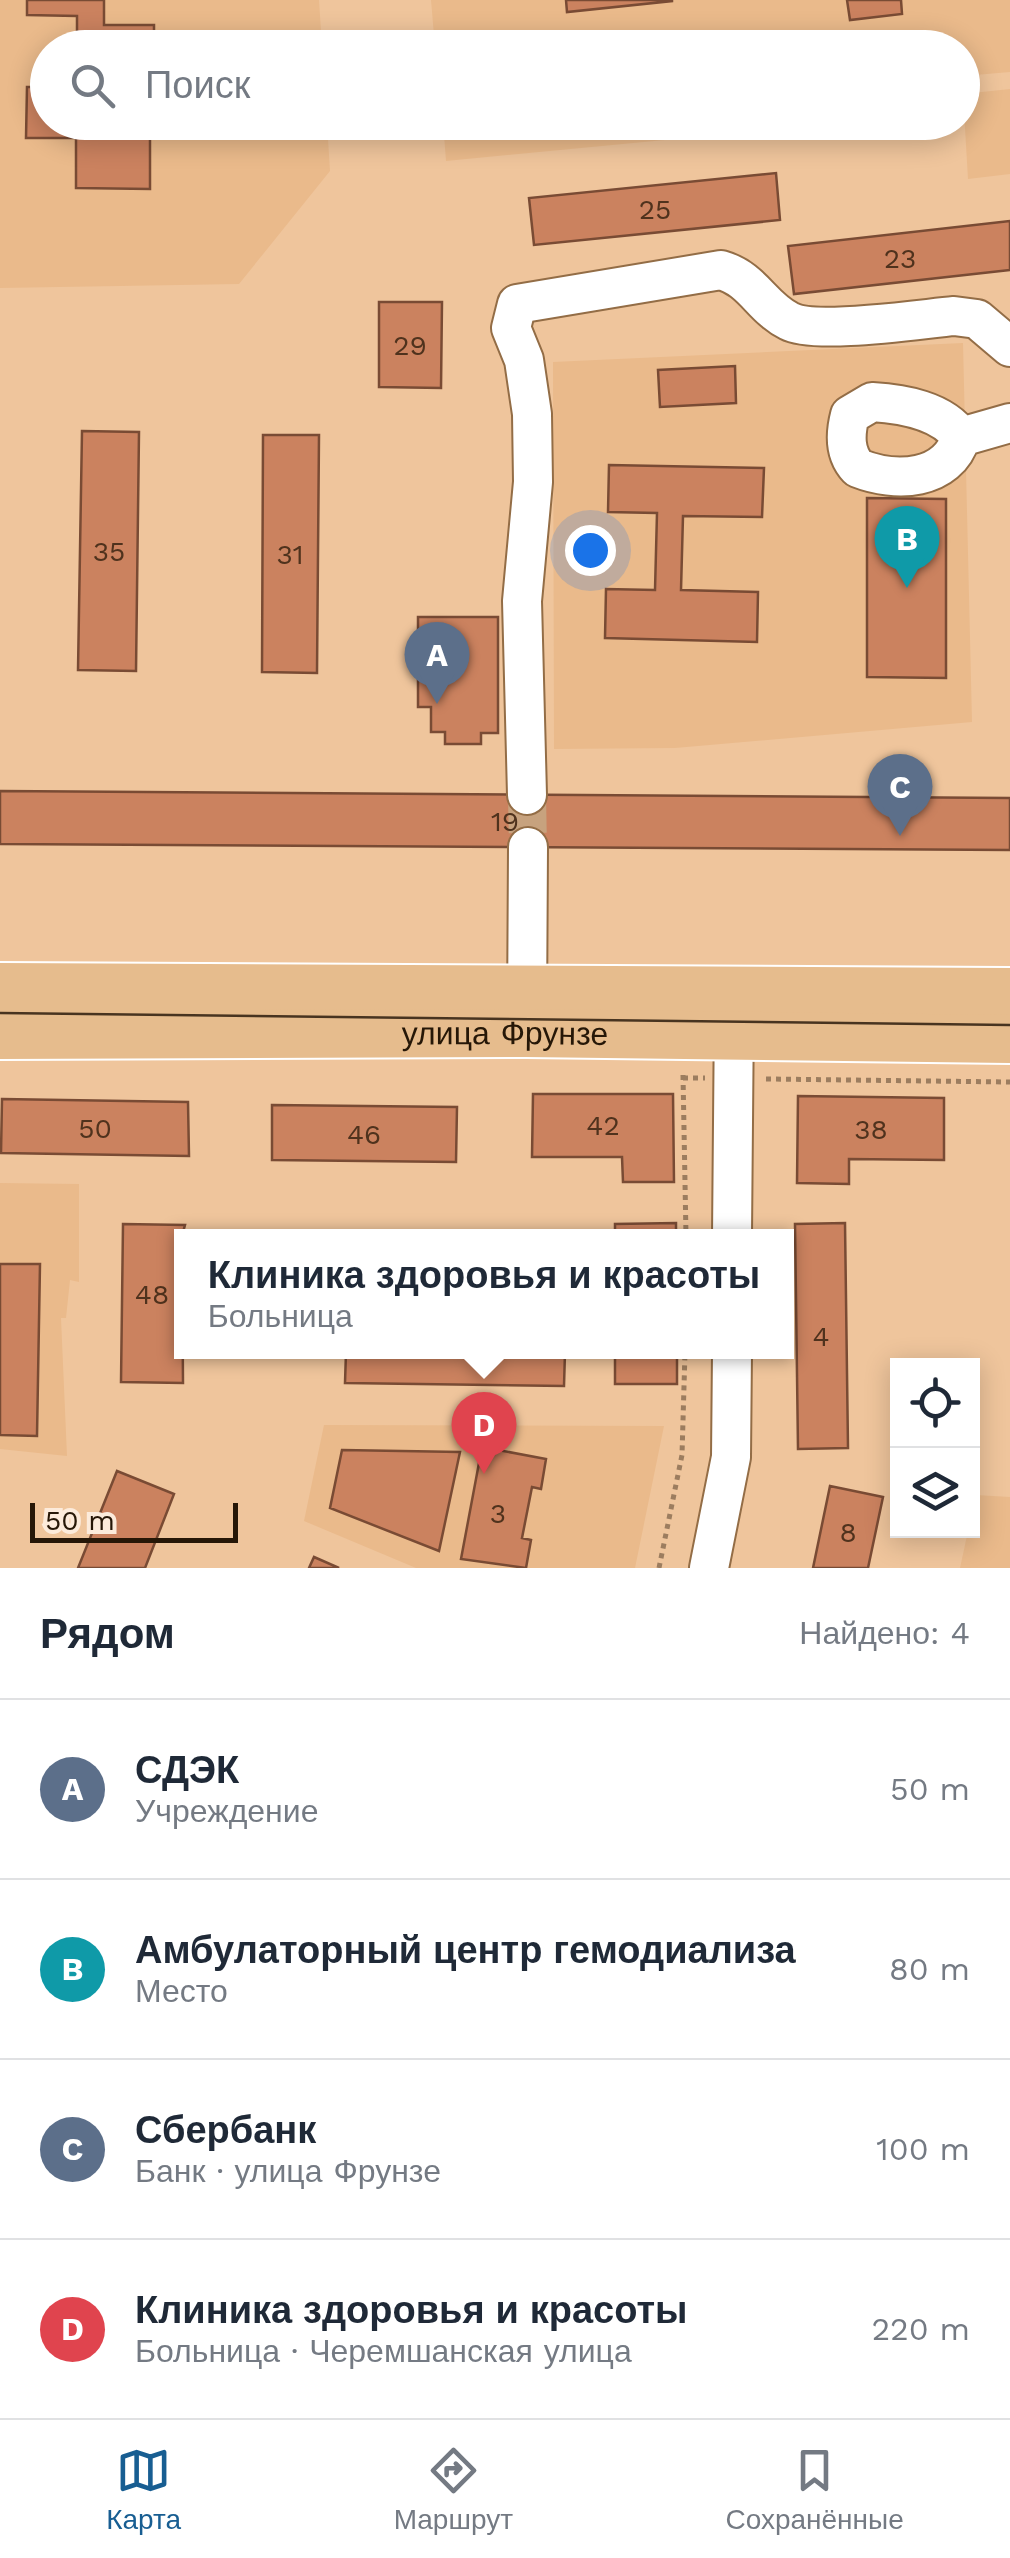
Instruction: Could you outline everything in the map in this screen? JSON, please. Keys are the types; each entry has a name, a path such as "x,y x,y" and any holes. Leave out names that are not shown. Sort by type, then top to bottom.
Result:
{"main road":[{"name":"улица Фрунзе","path":"0,987 526,1010 734,1034 1010,1039"},
{"name":"улица Фрунзе","path":"0,1035 526,1010 683,1056 734,1034 1010,992"}],"street":[{"path":"527,795 522,600 533,448 524,360 510,328 517,304 721,270 742,277 772,309 807,328 954,316 977,319 1010,348"},
{"path":"961,436 1010,423"},
{"path":"526,1010 528,847"},
{"path":"732,1229 734,1034"},
{"path":"710,1568 730,1457 732,1359"}],"path":[{"path":"686,1229 683,1056 734,1034 1010,1082"},
{"path":"658,1568 682,1455 685,1359"}],"shaded area":[{"path":"0,0 319,0 321,30 30,30 30,140 328,140 330,171 239,284 0,288"},
{"path":"431,0 1010,0 1010,72 980,75 980,30 434,30"},
{"path":"1010,89 1010,174 968,179 966,140 980,140 980,92"},
{"path":"444,140 664,140 446,161"},
{"path":"963,343 972,722 675,748 554,749 553,362"},
{"path":"0,1183 79,1184 79,1282 70,1280 66,1318 61,1318 67,1456 0,1449"},
{"path":"324,1425 664,1426 635,1568 416,1568 304,1521"},
{"path":"980,1495 1010,1497 1010,1568 960,1568 966,1538 980,1538"}],"building":[{"path":"27,0 104,0 104,25 154,25 154,30 77,30 77,16 27,15"},
{"path":"566,0 672,0 672,1 567,12"},
{"path":"847,0 901,0 902,14 850,20"},
{"path":"27,87 30,87 30,138 26,138"},
{"path":"76,140 150,140 150,189 76,188"},
{"path":"776,173 780,220 534,245 529,198"},
{"path":"1010,221 1010,270 794,294 788,246"},
{"path":"379,302 442,302 441,388 379,387"},
{"path":"735,366 736,403 660,407 658,370"},
{"path":"82,431 139,432 136,671 78,670"},
{"path":"263,435 319,435 317,673 262,672"},
{"path":"609,465 764,468 762,517 683,516 681,590 758,592 757,642 605,638 606,589 655,590 657,513 608,512"},
{"path":"867,498 946,499 946,678 867,677"},
{"path":"418,617 498,617 498,733 481,733 481,744 445,744 445,732 431,732 431,707 418,707"},
{"path":"0,791 1010,798 1010,850 0,844"},
{"path":"533,1094 673,1094 674,1182 623,1182 622,1157 532,1157"},
{"path":"798,1096 944,1098 944,1160 849,1159 849,1184 797,1183"},
{"path":"2,1099 188,1102 189,1156 1,1153"},
{"path":"272,1105 457,1107 456,1162 272,1160"},
{"path":"676,1223 676,1229 615,1229 615,1224"},
{"path":"845,1223 848,1448 798,1449 795,1224"},
{"path":"123,1224 185,1225 184,1229 174,1229 174,1359 183,1359 183,1383 121,1382"},
{"path":"0,1264 40,1264 37,1436 0,1435"},
{"path":"346,1359 565,1359 564,1386 345,1383"},
{"path":"615,1359 677,1359 677,1384 615,1384"},
{"path":"482,1447 546,1459 541,1489 532,1487 522,1538 531,1540 526,1568 461,1559"},
{"path":"342,1450 460,1452 439,1551 330,1508"},
{"path":"117,1471 174,1494 145,1568 78,1568"},
{"path":"830,1486 883,1497 868,1568 813,1568"},
{"path":"314,1557 339,1568 309,1568"}],"tunnel":[{"path":"527,795 528,847"}],"tram line":[{"path":"0,1013 1010,1025"}],"place":[{"name":"Амбулаторный центр гемодиализа","path":"907,588"},
{"name":"СДЭК","path":"437,704"},
{"name":"Сбербанк","path":"900,836"},
{"name":"Клиника здоровья и красоты","path":"484,1474"}]}
